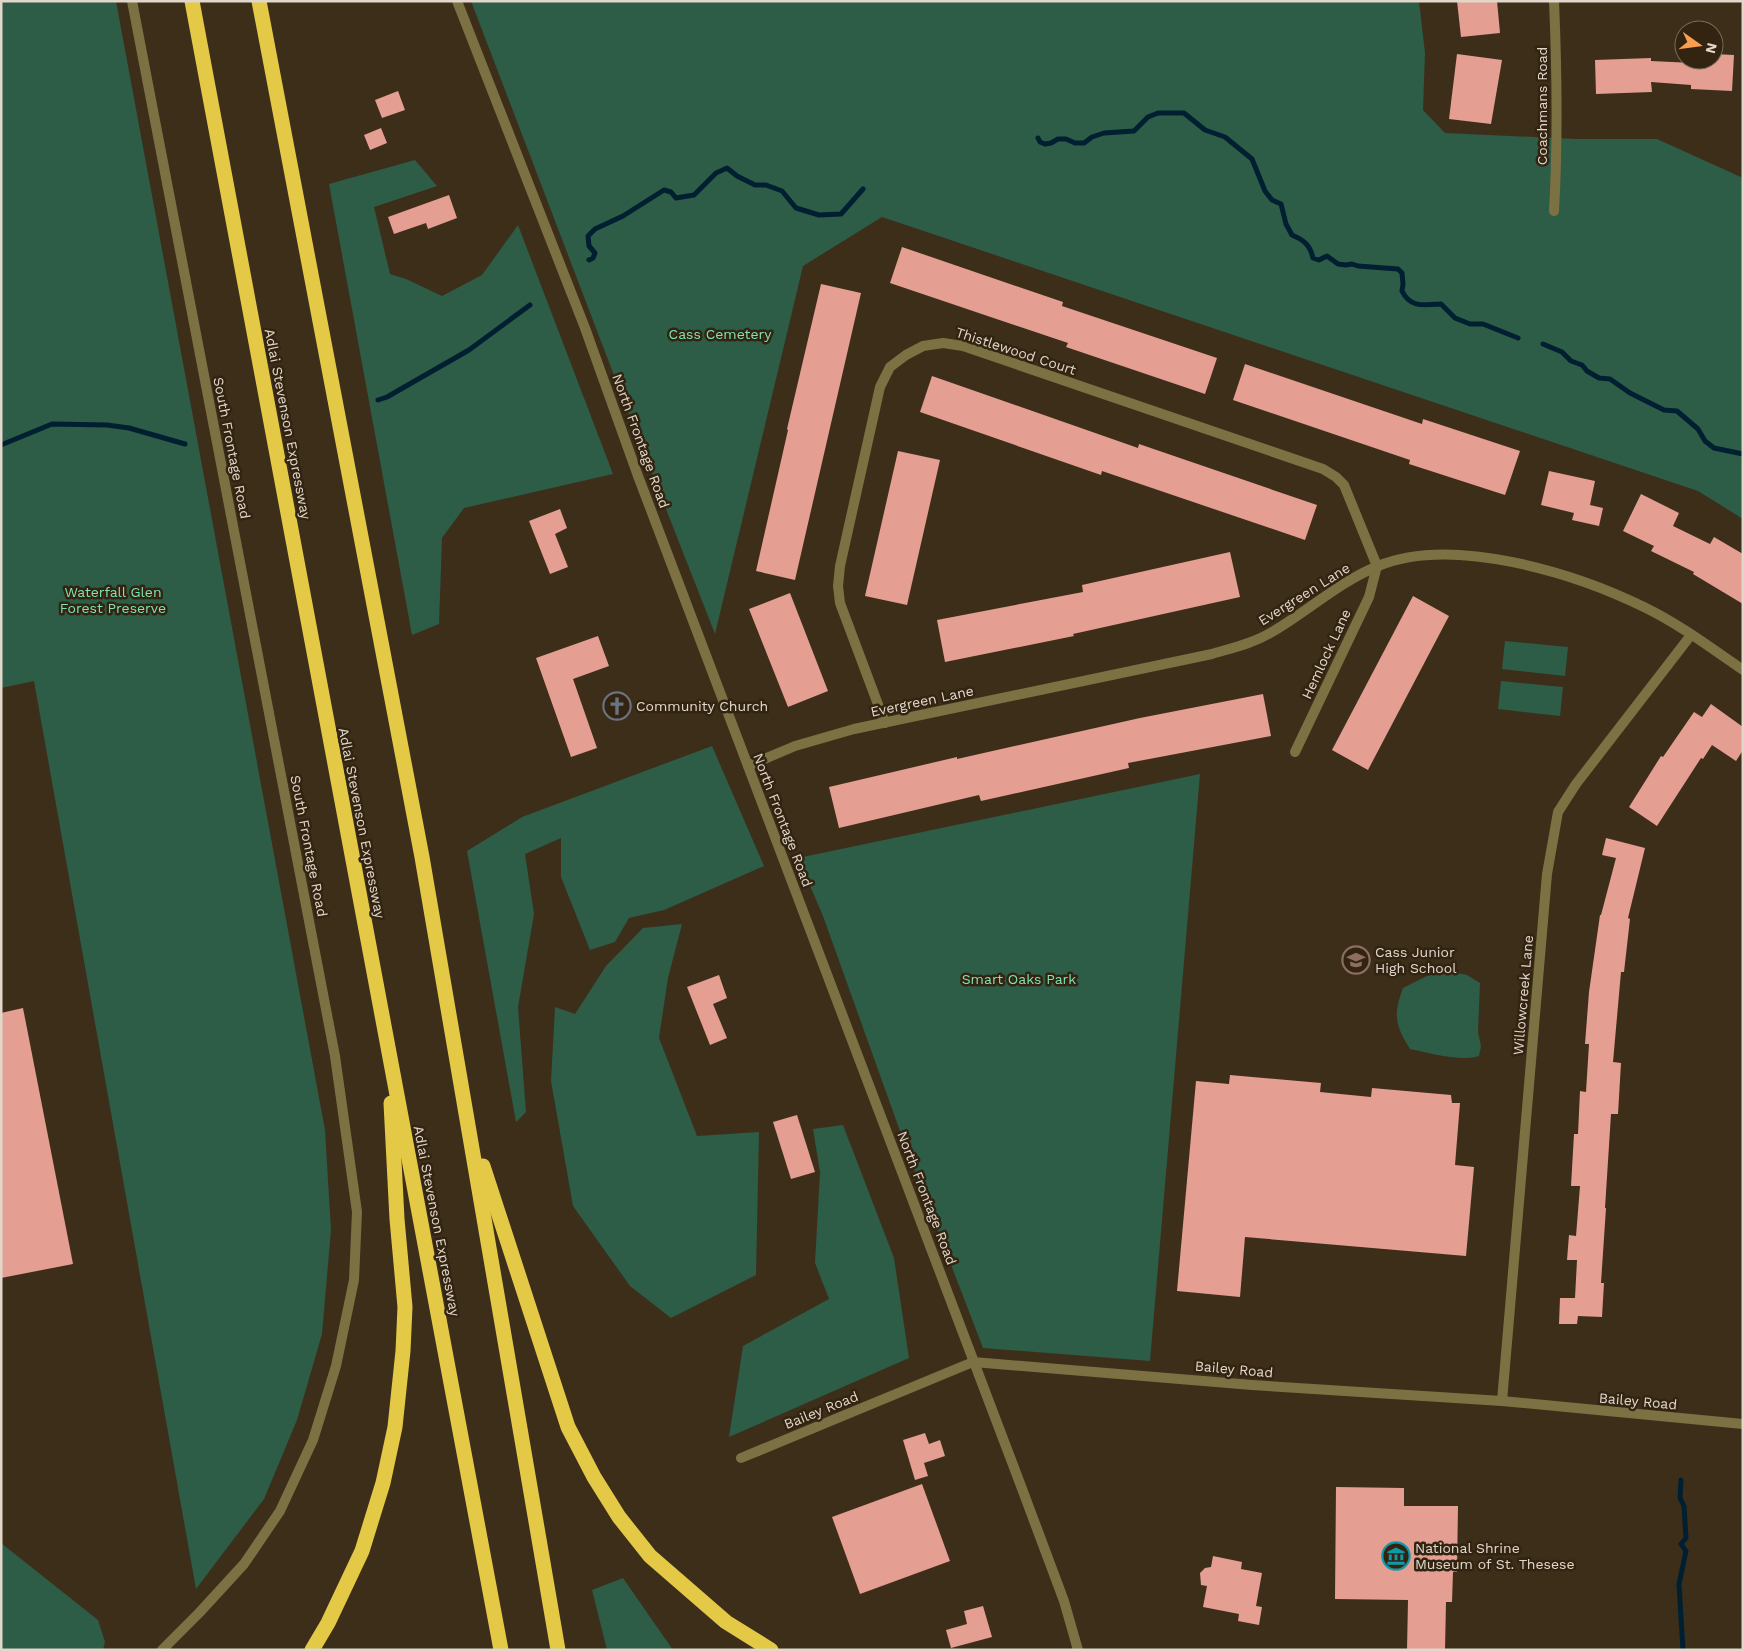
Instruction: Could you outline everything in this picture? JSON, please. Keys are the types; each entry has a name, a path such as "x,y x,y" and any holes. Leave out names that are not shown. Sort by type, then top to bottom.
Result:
{"highway":[{"name":"Adlai Stevenson Expressway","path":"192,1 501,1650"},
{"path":"259,1 422,857 558,1650"},
{"path":"312,1650 328,1623 362,1551 383,1483 395,1427 403,1351 405,1307 397,1220 388,1044"},
{"path":"468,1120 568,1427 594,1477 619,1517 650,1556 726,1622 771,1650"}],"street":[{"name":"South Frontage Road","path":"132,1 335,1056 357,1212 354,1280 336,1366 313,1440 280,1511 244,1564 162,1650"},
{"name":"North Frontage Road","path":"457,1 585,328 638,476 1064,1601 1078,1650"},
{"name":"Coachmans Road","path":"1554,1 1557,74 1557,158 1554,210"},
{"name":"Thistlewood Court","path":"885,723 840,603 838,586 840,566 880,387 890,368 906,355 923,346 943,343 963,346 1323,469 1336,477 1344,485 1377,566"},
{"name":"Evergreen Lane","path":"748,766 795,746 827,736 1212,654 1237,647 1272,633 1340,585 1377,566 1418,556 1445,554 1494,558 1541,569 1623,598 1645,608 1691,635 1743,670"},
{"name":"Hemlock Lane","path":"1295,752 1369,597 1377,566"},
{"name":"Willowcreek Lane","path":"1502,1402 1547,874 1558,812 1576,784 1691,635"},
{"name":"Bailey Road","path":"741,1458 973,1362 1140,1374 1252,1385 1502,1402 1743,1424"}],"green space":[{"name":"Waterfall Glen Forest Preserve","path":"1,1 116,1 325,1130 331,1230 322,1334 297,1420 264,1499 196,1589 34,681 1,688"},
{"name":"Cass Cemetery","path":"471,1 1419,1 1425,53 1423,110 1445,133 1576,139 1657,139 1743,178 1743,519 1698,491 882,217 803,266 715,634"},
{"path":"415,160 437,186 374,207 390,274 406,279 442,296 482,275 518,225 613,474 464,508 442,538 439,624 412,635 329,184"},
{"path":"1505,641 1568,647 1565,676 1502,669"},
{"path":"1501,681 1563,687 1560,716 1498,709"},
{"path":"712,746 764,866 664,910 629,918 615,942 590,950 561,877 561,838 525,854 534,914 518,1007 526,1112 516,1122 467,851 522,817"},
{"name":"Smart Oaks Park","path":"1200,774 1150,1361 983,1348 905,1145 823,916 798,858"},
{"path":"682,924 668,978 659,1038 697,1136 759,1132 756,1275 671,1318 630,1286 573,1206 551,1081 555,1007 575,1014 606,966 643,928"},
{"path":"1447,971 1467,975 1480,983 1478,1032 1481,1046 1479,1056 1463,1058 1436,1055 1410,1049 1401,1033 1397,1013 1403,988 1433,973"},
{"path":"843,1125 894,1258 909,1358 729,1437 743,1346 829,1299 815,1263 820,1172 813,1129"},
{"path":"1,1543 98,1620 105,1642 103,1650 1,1650"},
{"path":"623,1578 673,1650 607,1650 592,1590"}],"building":[{"path":"1457,1 1497,1 1500,33 1461,37"},
{"path":"1457,54 1502,60 1491,124 1449,119"},
{"path":"1724,54 1734,55 1732,91 1691,89 1691,85 1651,82 1652,92 1596,94 1595,60 1651,58 1651,61 1674,62 1674,70 1724,70"},
{"path":"398,91 405,110 382,118 375,100"},
{"path":"381,128 387,143 370,150 364,135"},
{"path":"449,195 457,218 428,229 426,223 394,234 388,217"},
{"path":"902,247 1063,302 1062,306 1217,358 1205,394 1066,347 1068,343 890,283"},
{"path":"821,284 861,293 795,580 756,571"},
{"path":"1245,364 1422,424 1423,419 1520,451 1505,495 1409,464 1410,460 1233,400"},
{"path":"932,376 1138,448 1139,444 1317,505 1305,540 1102,471 1101,475 920,412"},
{"path":"898,451 940,460 907,605 865,596"},
{"path":"1549,471 1595,481 1590,505 1603,508 1599,526 1572,520 1574,513 1541,505"},
{"path":"1641,494 1679,513 1673,526 1710,544 1714,537 1743,554 1743,604 1693,574 1694,572 1651,551 1654,546 1623,531"},
{"path":"560,509 567,528 555,534 568,567 550,574 529,521"},
{"path":"1230,552 1240,597 1073,634 1074,636 945,662 937,620 1083,592 1082,585"},
{"path":"790,593 828,691 788,707 749,609"},
{"path":"1413,596 1449,616 1368,770 1332,750"},
{"path":"598,636 609,666 573,679 597,748 571,757 536,658"},
{"path":"1263,694 1271,736 1128,763 1129,768 981,801 979,795 839,828 829,787 957,757 957,759 1140,718"},
{"path":"1711,704 1743,727 1743,750 1736,761 1712,745 1703,759 1701,758 1657,826 1629,807 1661,756 1663,757 1694,712 1702,717"},
{"path":"1606,838 1645,848 1628,918 1630,919 1624,972 1621,972 1613,1062 1621,1063 1618,1114 1611,1114 1601,1283 1604,1283 1602,1317 1578,1316 1577,1324 1559,1324 1560,1298 1575,1298 1577,1260 1567,1260 1569,1235 1576,1236 1580,1186 1571,1186 1574,1134 1578,1134 1580,1091 1586,1092 1589,1044 1585,1044 1589,992 1600,915 1616,858 1602,855"},
{"path":"719,975 727,998 713,1004 727,1038 710,1045 687,987"},
{"path":"23,1008 73,1264 1,1278 1,1013"},
{"path":"1230,1075 1321,1083 1320,1092 1371,1097 1372,1088 1451,1095 1452,1103 1460,1103 1455,1165 1474,1167 1466,1256 1245,1237 1240,1297 1177,1291 1196,1081 1229,1084"},
{"path":"797,1115 815,1172 791,1179 773,1122"},
{"path":"925,1433 929,1444 940,1440 945,1456 924,1463 928,1476 915,1480 903,1440"},
{"path":"922,1484 950,1561 860,1594 832,1517"},
{"name":"National Shrine Museum of St. Thesese","path":"1336,1487 1404,1488 1404,1506 1458,1506 1457,1572 1453,1572 1452,1602 1446,1602 1445,1650 1407,1650 1408,1600 1335,1599"},
{"path":"1213,1556 1242,1562 1241,1569 1262,1573 1256,1606 1262,1607 1259,1625 1238,1621 1239,1614 1203,1607 1207,1586 1201,1585 1200,1573 1205,1568 1211,1567"},
{"path":"983,1606 992,1637 951,1648 946,1630 967,1624 964,1611"}],"waterway":[{"path":"1038,138 1040,142 1045,144 1058,139 1084,143 1092,137 1104,133 1134,131 1148,117 1158,113 1184,113 1205,130 1225,137 1252,159 1265,191 1272,200 1281,204 1286,224 1292,235 1306,244 1313,258 1319,260 1327,256 1338,264 1398,269 1402,273 1402,291 1413,303 1423,305 1441,304 1455,318 1470,324 1483,324 1518,338"},
{"path":"589,260 593,258 595,253 589,246 588,236 595,229 623,216 664,190 671,192 676,198 694,195 716,173 727,168 737,176 755,185 766,185 782,191 796,208 819,215 841,214 863,189"},
{"path":"378,400 387,397 469,350 530,305"},
{"path":"1543,344 1562,352 1571,361 1582,365 1587,371 1599,378 1610,379 1630,393 1664,410 1677,411 1698,429 1705,441 1714,448 1743,454"},
{"path":"1,445 52,424 107,425 129,428 185,444"},
{"path":"1681,1480 1680,1498 1684,1506 1686,1538 1681,1544 1686,1551 1679,1584 1683,1650"}],"place":[{"name":"Community Church","path":"617,706"},
{"name":"Cass Junior High School","path":"1356,960"},
{"name":"National Shrine Museum of St. Thesese","path":"1396,1556"}]}
